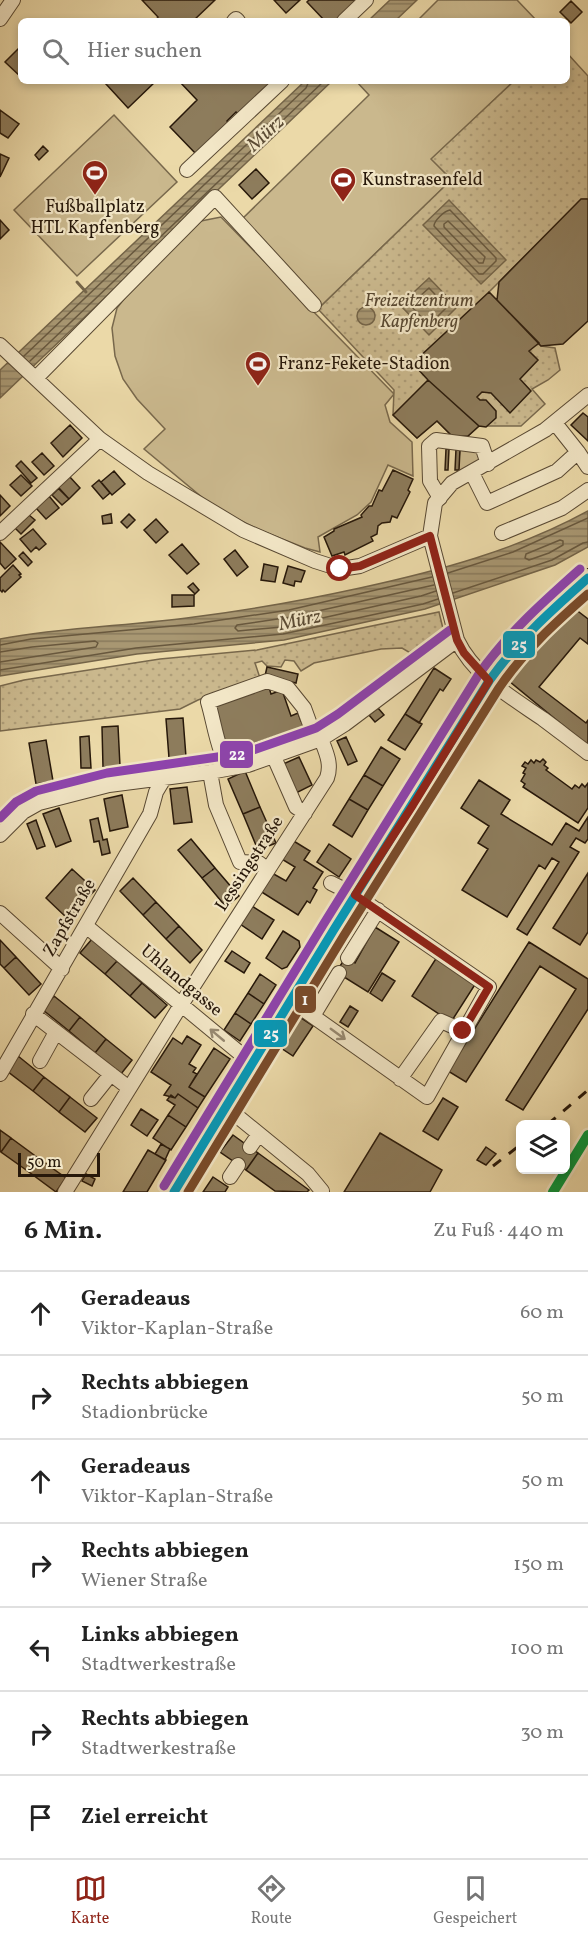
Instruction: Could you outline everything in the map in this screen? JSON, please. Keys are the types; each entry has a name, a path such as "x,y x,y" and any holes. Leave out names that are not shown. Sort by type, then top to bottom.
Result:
{"main road":[{"path":"174,1192 290,1000 489,681 508,654 538,622 588,578"}],"street":[{"path":"0,19 13,0"},
{"path":"347,18 366,0"},
{"path":"187,170 279,84"},
{"path":"36,378 215,197 314,305"},
{"path":"5,350 100,438 148,473 243,530 315,561 340,569 360,566 430,536"},
{"path":"588,395 555,423 452,483 435,503 430,536 449,613 457,640 464,653 489,681 588,753"},
{"path":"555,423 588,467"},
{"path":"0,533 100,438"},
{"path":"440,498 430,481 429,446 436,440 482,446 488,464"},
{"path":"472,473 487,503 557,471 578,452"},
{"path":"502,533 562,508 588,490"},
{"path":"0,835 23,812 39,803 109,784 248,765 318,740 345,724 457,640"},
{"name":"Lessingstraße","path":"65,1192 330,770 329,762 304,708 288,688 267,681 208,702 214,721 213,730 221,751"},
{"path":"274,757 296,807 305,813"},
{"path":"210,772 216,805 240,862 259,863 268,870"},
{"name":"Zapfstraße","path":"0,1074 150,814 156,792 165,777"},
{"path":"290,1000 315,1012 427,1097 489,987 378,910 331,883"},
{"path":"348,958 378,910"},
{"path":"0,913 62,969"},
{"name":"Uhlandgasse","path":"86,926 253,1064"},
{"path":"315,1012 339,973"},
{"path":"33,1014 129,1088"},
{"path":"400,1078 441,1021 463,1031"},
{"path":"40,1061 56,1032"},
{"path":"91,1099 111,1074"},
{"path":"226,1107 308,1174 322,1191"},
{"path":"250,1147 259,1134"},
{"path":"230,1177 238,1165"}],"green space":[{"path":"438,0 517,0 534,18 420,18"},
{"name":"Freizeitzentrum Kapfenberg","path":"570,56 588,76 588,199 582,199 489,292 541,346 555,348 560,370 532,389 545,404 521,426 479,426 468,436 453,437 437,421 417,438 393,415 394,390 318,309 446,185 447,175 431,159 511,84 570,84"},
{"name":"Kunstrasenfeld","path":"359,84 511,84 432,159 447,175 446,185 321,306 240,221 369,95"},
{"name":"Fußballplatz HTL Kapfenberg","path":"114,115 177,182 77,276 14,210"},
{"name":"Franz-Fekete-Stadion","path":"221,217 394,394 385,405 390,422 412,442 413,476 388,465 371,502 357,515 318,537 320,552 262,531 215,508 144,449 165,429 137,399 123,379 115,356 112,328 117,308 145,272 201,221"},
{"path":"474,446 480,457 478,461 457,474 460,450"},
{"path":"439,612 445,637 419,658 402,648 381,649 314,663 301,671 294,661 285,660 281,667 267,666 262,661 255,663 260,678 198,700 180,709 0,731 0,686 24,680 160,659 257,650"}],"water":[{"path":"390,0 417,0 398,18 371,18"},
{"name":"Mürz","path":"302,84 329,84 0,398 0,370"},
{"path":"449,200 506,260 481,284 423,225"},
{"path":"429,278 457,307 429,335 400,305"},
{"path":"366,307 372,310 375,316 372,322 366,325 360,322 357,316 360,310"},
{"name":"Mürz","path":"588,511 588,547 555,565 425,609 284,640 137,654 0,676 0,639 215,614 360,588 477,558 533,537"}],"building":[{"path":"142,0 215,0 196,18 158,17"},
{"path":"274,0 300,0 286,13"},
{"path":"309,0 359,0 341,18 322,18 307,2"},
{"path":"571,1 582,12 571,23 570,18 566,18 560,12"},
{"path":"18,49 18,74 5,62"},
{"path":"106,84 153,84 128,108"},
{"path":"182,84 270,84 238,114 236,112 227,121 229,123 196,154 170,127 197,100"},
{"path":"0,110 19,124 8,138 0,133"},
{"path":"43,146 48,151 39,160 35,155"},
{"path":"0,154 9,158 0,177"},
{"path":"256,169 269,183 252,199 239,185"},
{"path":"581,199 588,199 588,321 563,344 541,346 497,300 499,282"},
{"path":"0,220 9,230 0,239"},
{"path":"489,292 539,343 529,351 538,360 520,379 531,391 510,413 491,393 482,392 477,397 480,400 486,400 496,411 496,418 486,427 479,426 428,380 417,368 415,361"},
{"path":"428,380 479,426 468,436 453,437 437,421 417,438 393,415"},
{"path":"583,413 588,417 588,441 571,425"},
{"path":"70,425 82,438 63,457 51,443"},
{"path":"446,449 449,449 448,470 445,470"},
{"path":"456,449 460,449 459,470 455,470"},
{"path":"42,453 54,466 44,475 32,462"},
{"path":"21,461 37,478 31,483 16,466"},
{"path":"393,470 413,479 408,490 410,492 397,518 392,516 390,522 378,526 377,534 371,537 373,541 345,555 344,552 332,556 324,537 334,529 362,517 361,515 369,506 372,506 379,490 382,491"},
{"path":"114,471 125,484 112,495 101,482"},
{"path":"21,475 32,486 21,496 10,485"},
{"path":"69,476 80,488 69,499 57,487"},
{"path":"99,480 110,493 103,499 92,486"},
{"path":"59,488 69,499 62,505 52,495"},
{"path":"0,495 10,506 0,516"},
{"path":"49,496 59,508 46,519 36,508"},
{"path":"111,514 112,523 103,524 102,516"},
{"path":"129,514 135,520 127,528 121,522"},
{"path":"29,515 35,520 21,534 15,528"},
{"path":"156,519 168,532 156,543 144,530"},
{"path":"33,529 46,544 39,550 36,547 31,552 20,539"},
{"path":"0,542 16,559 5,569 0,563"},
{"path":"182,544 199,564 187,574 169,555"},
{"path":"235,550 248,567 237,576 224,559"},
{"path":"23,552 32,562 28,566 19,556"},
{"path":"264,564 278,567 275,582 261,580"},
{"path":"13,565 21,577 5,592 3,590 2,592 0,578"},
{"path":"288,566 305,571 301,582 295,581 294,586 283,583"},
{"path":"193,583 199,590 195,594 188,587"},
{"path":"172,595 194,595 194,606 172,607"},
{"path":"575,609 588,619 588,644 580,638 539,687 586,723 588,720 588,746 509,681 542,641"},
{"path":"267,667 298,674 296,683 265,676"},
{"path":"434,668 451,679 443,691 440,689 419,723 405,714"},
{"path":"268,684 271,694 282,690 291,716 298,713 307,728 224,753 212,704"},
{"path":"378,708 384,715 375,722 369,715"},
{"path":"405,714 422,724 405,750 388,740"},
{"path":"183,718 186,757 169,758 166,719"},
{"path":"118,726 120,766 103,767 102,727"},
{"path":"89,736 91,768 81,768 80,737"},
{"path":"346,737 357,761 348,765 337,741"},
{"path":"46,740 53,781 36,784 29,743"},
{"path":"381,747 400,759 383,786 364,775"},
{"path":"299,757 312,785 294,794 281,765"},
{"path":"543,759 546,762 544,765 548,768 546,770 572,789 575,785 579,788 582,784 585,787 588,783 588,808 578,823 523,787 525,784 521,781 526,768 522,766 531,760 534,763 536,760 540,762"},
{"path":"245,771 260,807 243,814 228,779"},
{"path":"364,775 383,786 368,810 349,799"},
{"path":"479,780 510,800 501,814 552,845 566,823 579,831 588,817 588,839 585,843 576,838 570,847 579,852 527,935 517,929 559,862 552,858 545,869 539,865 507,917 462,890 488,849 478,843 489,826 461,808"},
{"path":"187,787 192,822 174,824 170,789"},
{"path":"122,795 128,827 110,831 104,799"},
{"path":"349,799 368,810 352,837 333,825"},
{"path":"260,807 276,843 258,850 243,814"},
{"path":"59,808 71,841 56,847 43,814"},
{"path":"98,818 103,840 107,839 110,853 102,855 99,841 94,842 90,820"},
{"path":"36,820 45,846 37,849 27,824"},
{"path":"191,839 215,868 202,878 178,850"},
{"path":"292,840 310,851 304,860 323,872 313,888 317,890 310,903 307,901 298,915 260,891 272,873 286,881 295,867 280,858"},
{"path":"329,844 351,859 339,877 317,862"},
{"path":"215,868 239,896 226,907 202,878"},
{"path":"72,869 95,890 68,919 46,898"},
{"path":"588,873 588,932 580,945 553,928"},
{"path":"133,878 156,902 143,915 120,891"},
{"path":"156,902 179,926 166,939 143,915"},
{"path":"252,906 274,920 262,939 240,924"},
{"path":"179,926 202,950 190,963 166,939"},
{"path":"375,927 399,942 368,992 336,972 346,957 355,963"},
{"path":"283,931 299,941 300,947 287,967 282,969 266,958"},
{"path":"92,939 117,961 105,974 80,953"},
{"path":"0,940 16,957 4,968 0,964"},
{"path":"529,942 588,979 588,1009 523,1110 506,1100 576,989 540,966 466,1082 448,1071"},
{"path":"232,951 250,963 244,973 225,961"},
{"path":"16,957 41,984 29,995 4,968"},
{"path":"437,957 476,983 451,1022 412,996"},
{"path":"117,961 142,983 130,996 105,974"},
{"path":"382,973 395,981 382,1001 370,993"},
{"path":"260,974 276,985 264,1004 248,993"},
{"path":"142,983 167,1005 155,1018 130,996"},
{"path":"248,993 264,1004 251,1024 235,1013"},
{"path":"54,996 80,1017 69,1031 43,1010"},
{"path":"350,1006 358,1011 348,1027 340,1022"},
{"path":"235,1013 251,1024 240,1041 224,1030"},
{"path":"298,1016 313,1026 293,1056 278,1046"},
{"path":"80,1017 106,1039 95,1053 69,1031"},
{"path":"187,1036 201,1045 189,1064 196,1068 193,1072 197,1074 189,1087 205,1097 198,1108 178,1094 175,1098 164,1095 171,1085 151,1072 173,1038 182,1044"},
{"path":"106,1039 132,1060 121,1074 95,1053"},
{"path":"214,1048 230,1059 205,1097 189,1087"},
{"path":"18,1056 44,1077 33,1091 7,1071"},
{"path":"44,1077 70,1097 59,1112 33,1091"},
{"path":"178,1094 198,1108 186,1127 168,1115 175,1105 167,1100 171,1095 175,1098"},
{"path":"70,1097 97,1118 85,1132 59,1112"},
{"path":"443,1098 458,1107 438,1140 423,1131"},
{"path":"141,1109 158,1120 147,1136 131,1125"},
{"path":"168,1115 186,1127 171,1150 153,1138"},
{"path":"0,1130 11,1138 1,1152 0,1151"},
{"path":"380,1133 442,1170 430,1192 344,1192"},
{"path":"233,1135 258,1153 246,1170 220,1152"},
{"path":"11,1138 38,1158 29,1172 1,1152"},
{"path":"161,1144 170,1149 165,1160 155,1154"},
{"path":"486,1147 496,1154 486,1165 477,1160"},
{"path":"148,1150 166,1160 147,1192 123,1192"},
{"path":"258,1153 309,1190 307,1192 275,1191 246,1170"},
{"path":"38,1158 66,1178 56,1192 29,1172"},
{"path":"86,1174 95,1179 92,1186 82,1181"},
{"path":"213,1177 228,1187 225,1192 203,1192"}],"waterway":[{"path":"77,282 86,292"}],"railway":[{"path":"553,1120 588,1090"},
{"path":"493,1166 516,1148"}],"transit line":[{"name":"22","path":"164,1186 479,674 514,631 580,569"},
{"name":"25","path":"174,1192 489,681 523,639 588,578"},
{"name":"1","path":"188,1192 343,937 499,688 529,650 588,594"},
{"name":"22","path":"0,818 16,802 36,791 107,773 245,753 316,728 450,630"},
{"path":"553,1192 588,1135"}],"place":[{"name":"Fußballplatz HTL Kapfenberg","path":"95,196"},
{"name":"Kunstrasenfeld","path":"343,203"},
{"name":"Franz-Fekete-Stadion","path":"258,387"}],"route":[{"path":"340,569 360,566 430,536 457,640 464,653 489,681 355,895 489,987 463,1031"}]}
